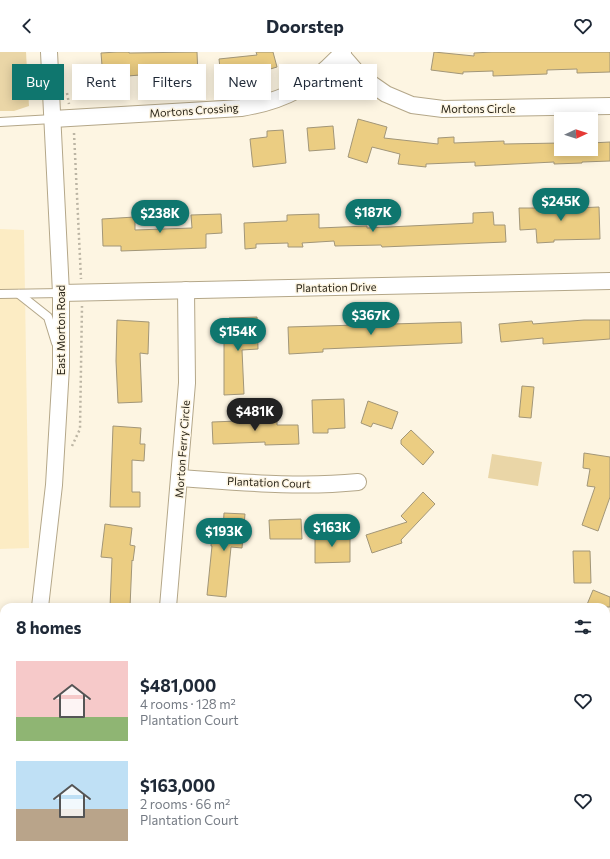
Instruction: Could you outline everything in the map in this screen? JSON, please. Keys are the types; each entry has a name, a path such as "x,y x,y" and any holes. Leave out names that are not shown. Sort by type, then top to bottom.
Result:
{"street":[{"name":"East Morton Road","path":"41,603 57,458 61,359 61,293 49,52"},
{"name":"Mortons Crossing","path":"53,119 240,108 262,104 285,97 306,86 323,73 342,53"},
{"name":"Mortons Circle","path":"342,53 360,76 386,94 412,105 443,110 610,106"},
{"name":"Plantation Drive","path":"61,293 610,281"},
{"name":"Morton Ferry Circle","path":"168,603 187,383 186,290"},
{"name":"Plantation Court","path":"180,478 272,484 336,484 358,482"}],"lane":[{"path":"0,122 53,119"},
{"path":"0,294 61,293"},
{"path":"19,294 48,317 61,359"}],"shaded area":[{"path":"0,52 26,52 27,64 12,64 12,100 29,100 29,106 14,111 0,111"},
{"path":"0,229 24,230 29,548 0,549"},
{"path":"492,454 542,462 538,486 488,478"}],"building":[{"path":"197,52 198,64 138,64 138,75 130,76 130,64 102,64 101,53"},
{"path":"256,52 273,52 277,67 271,69 271,64 220,64 219,59 257,55"},
{"path":"434,52 474,56 474,53 492,52 610,52 610,72 577,73 577,69 547,70 547,74 493,76 493,71 463,72 463,74 431,70"},
{"path":"358,119 387,127 384,138 438,144 438,138 454,137 454,143 504,141 504,144 554,143 554,156 598,156 598,143 610,142 610,161 582,163 554,164 554,162 475,166 475,162 426,164 426,167 398,164 400,154 372,147 367,163 348,157"},
{"path":"333,126 335,149 309,151 307,128"},
{"path":"283,130 286,163 253,167 250,139 267,137 267,131"},
{"path":"552,200 553,209 599,207 600,239 554,240 554,242 537,243 536,229 520,230 519,208 536,208 536,201"},
{"path":"493,212 494,225 505,225 506,242 382,247 381,245 335,246 334,241 302,243 303,247 288,247 288,243 256,244 256,248 245,249 244,223 287,221 287,215 319,214 319,228 367,226 367,228 473,223 473,213"},
{"path":"221,214 222,233 206,234 206,248 121,251 121,246 103,246 102,219 135,217 135,230 192,228 191,215"},
{"path":"257,317 258,349 242,350 244,394 224,395 224,334 230,334 229,318"},
{"path":"117,320 149,322 148,354 140,353 142,402 118,403 116,361"},
{"path":"584,320 610,320 610,339 543,344 543,338 501,342 499,324 532,321 533,324"},
{"path":"461,322 462,343 323,349 323,352 289,354 288,327"},
{"path":"522,386 534,387 531,418 519,417"},
{"path":"344,399 345,428 328,429 328,433 313,433 312,400"},
{"path":"368,401 398,412 392,429 373,423 371,427 361,423"},
{"path":"264,418 277,418 277,425 298,425 299,444 265,445 265,442 213,444 212,422 264,420"},
{"path":"113,426 141,428 140,444 145,444 144,461 132,460 132,492 140,492 140,507 110,507"},
{"path":"411,430 434,452 423,465 401,444 401,440"},
{"path":"584,453 610,457 610,497 598,531 582,525 595,487 587,486 590,469 583,468"},
{"path":"423,492 435,504 401,540 402,543 372,553 366,535 407,522 401,516"},
{"path":"224,513 245,514 242,548 231,547 226,597 207,595 212,546 212,530 223,531"},
{"path":"301,519 302,539 270,539 269,520"},
{"path":"105,524 132,528 130,545 135,546 133,561 132,560 130,603 110,603 112,558 101,557"},
{"path":"315,530 331,530 331,535 350,535 350,562 315,563"},
{"path":"573,551 590,551 591,583 574,583"},
{"path":"593,590 610,597 610,603 588,603"}]}
